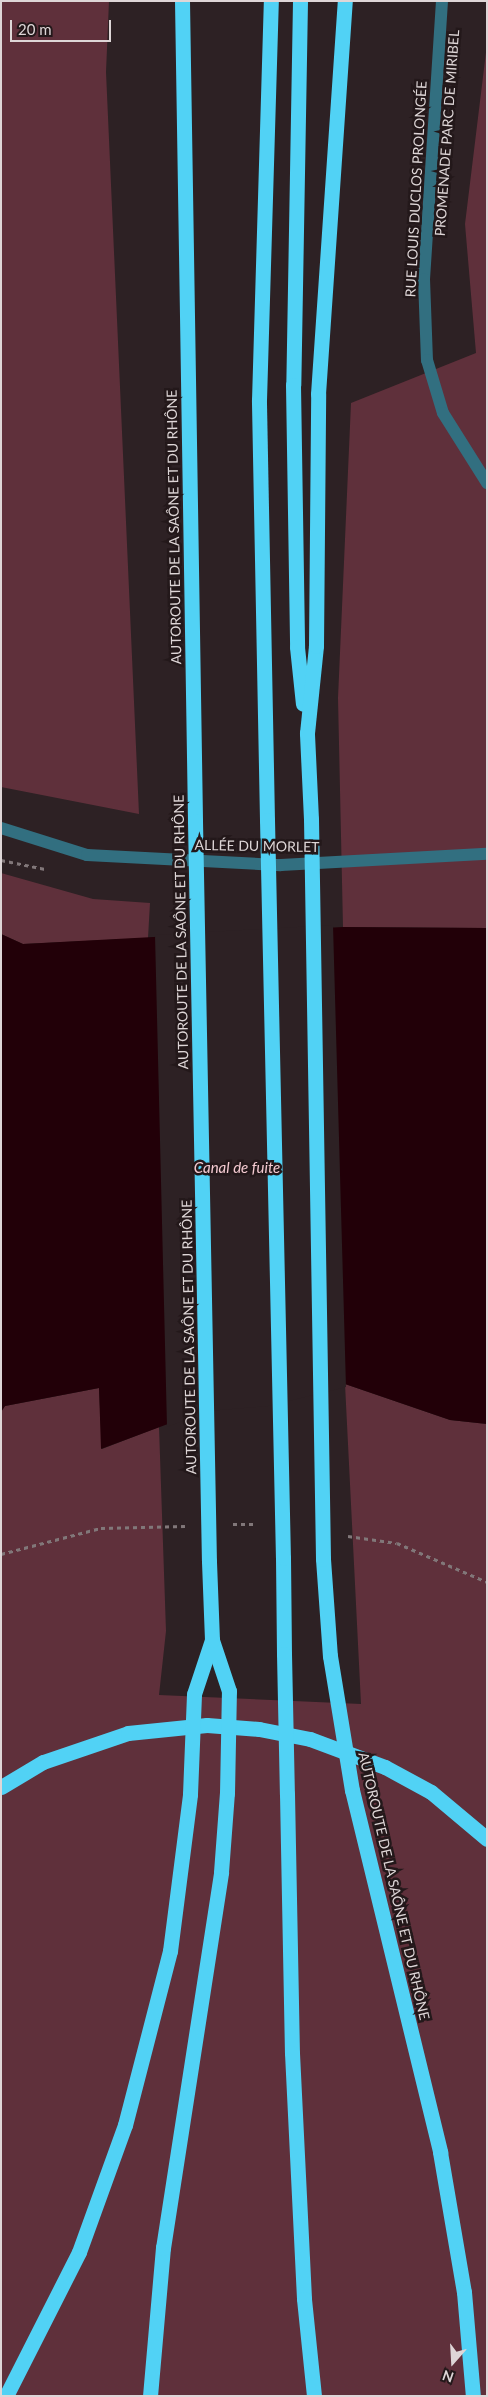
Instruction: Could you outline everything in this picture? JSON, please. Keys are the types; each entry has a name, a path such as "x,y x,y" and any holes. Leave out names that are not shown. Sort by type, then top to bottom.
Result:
{"highway":[{"name":"AUTOROUTE DE LA SAÔNE ET DU RHÔNE","path":"6,2396 79,2252 125,2125 170,1951 190,1794 194,1694 212,1640 195,821 182,1"},
{"path":"271,1 259,400 292,2052 304,2299 314,2396"},
{"path":"300,1 293,385 297,647 307,733"},
{"name":"AUTOROUTE DE LA SAÔNE ET DU RHÔNE","path":"345,1 319,374 316,646 307,733 311,819 323,1559 330,1656 352,1790 440,2152 464,2292 473,2396"},
{"path":"150,2396 163,2248 221,1872 227,1793 230,1691 212,1640"},
{"path":"1,1786 43,1762 128,1733 207,1725 259,1729 310,1739 385,1767 431,1792 487,1839"}],"street":[{"name":"RUE LOUIS DUCLOS PROLONGÉE","path":"442,1 424,270 427,360 443,413 487,483"},
{"name":"ALLÉE DU MORLET","path":"1,828 87,855 281,865 487,854"}],"path":[{"path":"1,1554 102,1528 164,1527"}],"shaded area":[{"path":"1,1 109,1 106,72 139,814 1,787"},
{"path":"487,44 487,928 343,927 338,698 351,403 476,353 465,224"},
{"path":"1,873 93,899 150,903 148,938 23,944 1,934"},
{"path":"345,1384 450,1420 487,1424 487,2396 1,2396 1,1412 5,1406 99,1388 102,1449 159,1427 166,1631 159,1695 361,1704"}],"water":[{"name":"Canal de fuite","path":"343,927 487,928 487,1424 450,1420 345,1384 208,1409 101,1449 99,1388 5,1406 1,1412 1,934 23,944"}],"pier":[{"path":"333,925 346,1387 268,1406 208,1411 167,1427 155,935"}]}
